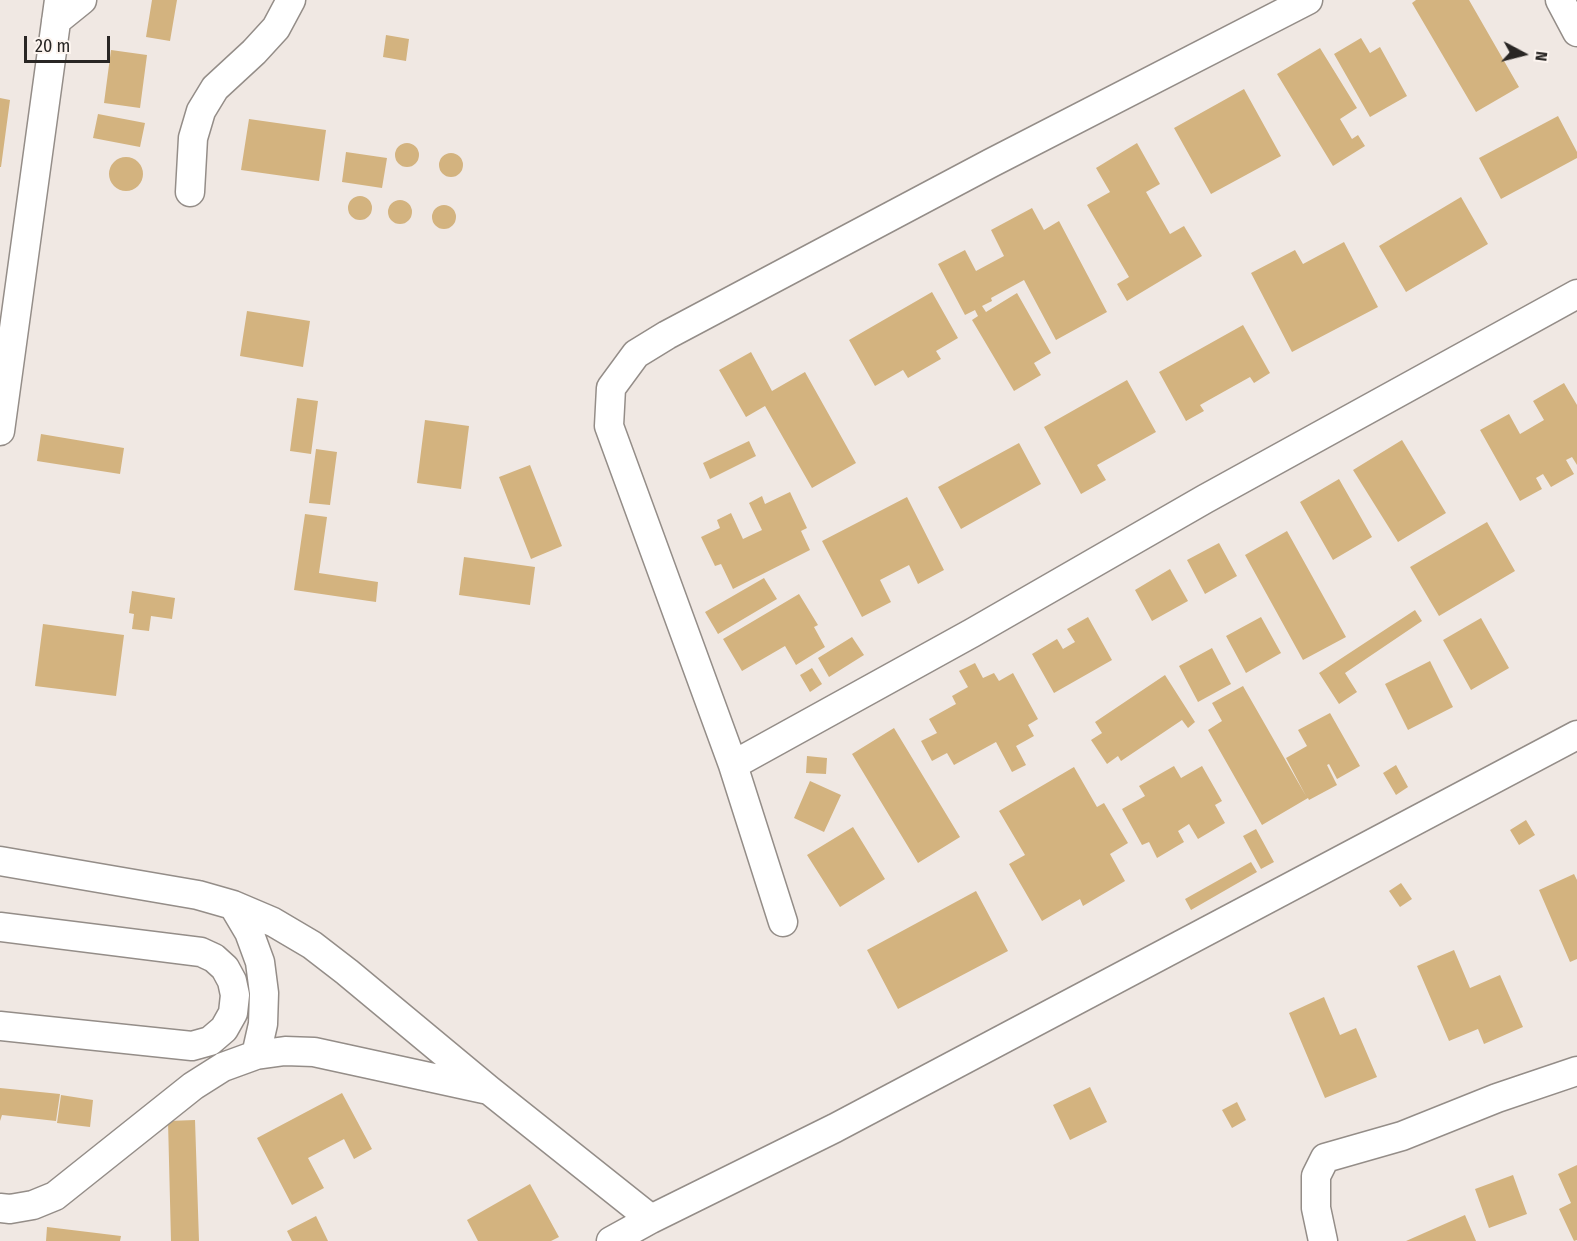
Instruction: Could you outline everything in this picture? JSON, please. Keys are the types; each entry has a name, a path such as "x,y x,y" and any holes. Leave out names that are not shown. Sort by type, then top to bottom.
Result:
{"street":[{"path":"0,430 57,11 82,0"},
{"path":"190,192 193,138 201,111 215,87 254,52 276,28 291,0"},
{"path":"783,921 733,765 609,426 611,388 636,354 667,335 992,163 1308,0"},
{"path":"1560,0 1577,32"},
{"path":"733,765 972,633 1205,499 1577,294"},
{"path":"611,1241 835,1128 1577,735"},
{"path":"0,861 198,895 232,905 273,922 312,945 651,1219"},
{"path":"232,905 249,932 261,972 264,993 263,1024 256,1055"},
{"path":"0,927 201,952 214,958 225,968 232,981 235,995 233,1013 224,1029 210,1041 192,1046 0,1026"},
{"path":"0,1208 10,1209 33,1205 55,1196 193,1086 223,1067 256,1055 285,1051 314,1052 489,1090"},
{"path":"1323,1241 1316,1208 1316,1176 1325,1158 1402,1136 1497,1098 1577,1071"}],"building":[{"path":"152,0 177,0 170,41 146,37"},
{"path":"1416,0 1469,0 1519,87 1476,112 1412,3"},
{"path":"386,35 409,39 406,61 383,57"},
{"path":"1361,38 1370,53 1380,47 1407,96 1370,117 1334,54"},
{"path":"1320,48 1357,108 1340,119 1352,139 1358,135 1365,146 1333,166 1277,74"},
{"path":"111,50 147,55 140,108 104,103"},
{"path":"1244,89 1281,156 1211,194 1174,128"},
{"path":"0,98 10,100 1,167 0,167"},
{"path":"98,114 145,123 140,147 93,138"},
{"path":"1558,116 1577,152 1577,158 1501,199 1479,158"},
{"path":"249,119 326,130 319,181 241,170"},
{"path":"407,143 416,146 419,155 416,164 407,167 398,164 395,155 398,146"},
{"path":"1137,143 1160,184 1146,192 1170,234 1184,226 1202,256 1127,301 1117,284 1129,277 1087,205 1110,192 1096,168"},
{"path":"346,152 387,158 382,188 342,182"},
{"path":"451,153 460,156 463,165 460,174 451,177 442,174 439,165 442,156"},
{"path":"126,157 138,162 143,174 138,186 126,191 114,186 109,174 114,162"},
{"path":"360,196 369,199 372,208 369,217 360,220 351,217 348,208 351,199"},
{"path":"1461,197 1488,244 1406,292 1379,246"},
{"path":"400,200 409,203 412,212 409,221 400,224 391,221 388,212 391,203"},
{"path":"444,205 453,208 456,217 453,226 444,229 435,226 432,217 435,208"},
{"path":"1032,208 1044,230 1059,221 1107,312 1056,340 1024,280 991,298 992,301 982,306 986,312 1017,293 1051,353 1034,363 1041,375 1014,391 972,320 978,316 975,310 965,315 938,264 965,250 976,271 1004,256 991,230"},
{"path":"1344,242 1378,307 1292,352 1251,273 1295,250 1303,264"},
{"path":"932,292 958,338 936,351 941,359 908,378 903,370 875,386 849,340"},
{"path":"247,311 310,321 303,367 240,356"},
{"path":"1243,325 1270,373 1254,383 1250,377 1200,405 1204,411 1186,421 1159,372"},
{"path":"751,352 772,391 805,372 856,463 812,488 765,406 746,417 719,370"},
{"path":"1127,380 1156,432 1097,465 1106,480 1081,494 1044,427"},
{"path":"1564,383 1577,405 1577,465 1572,457 1566,460 1574,474 1551,487 1543,474 1536,478 1542,489 1520,501 1480,430 1509,414 1520,434 1544,420 1533,401"},
{"path":"297,398 318,401 311,454 290,451"},
{"path":"425,420 469,426 461,489 417,483"},
{"path":"41,434 124,448 120,474 37,461"},
{"path":"1402,440 1446,513 1398,542 1353,470"},
{"path":"749,441 756,456 710,479 703,463"},
{"path":"1019,443 1041,484 961,529 938,487"},
{"path":"316,449 337,452 330,505 309,503"},
{"path":"530,465 562,546 531,559 499,477"},
{"path":"1339,479 1372,537 1333,560 1300,502"},
{"path":"790,492 807,528 801,531 810,550 733,589 721,564 715,566 701,537 720,528 717,520 731,513 743,539 762,530 749,503 762,496 765,504"},
{"path":"907,497 944,570 918,584 909,565 880,580 891,602 862,617 822,541"},
{"path":"305,514 327,517 319,573 378,582 376,602 294,590"},
{"path":"1487,522 1515,571 1439,616 1410,567"},
{"path":"1287,531 1346,637 1303,660 1245,555"},
{"path":"1219,543 1237,576 1205,594 1187,560"},
{"path":"464,557 535,567 530,605 459,595"},
{"path":"1170,569 1188,601 1152,621 1135,590"},
{"path":"764,578 777,599 718,634 705,612"},
{"path":"132,591 175,598 172,619 151,616 149,631 132,629 134,614 129,613"},
{"path":"799,594 818,625 814,627 825,647 796,665 785,646 742,671 723,639"},
{"path":"1415,610 1422,621 1345,673 1357,692 1339,704 1319,673"},
{"path":"1088,617 1112,660 1054,693 1032,654 1057,639 1063,649 1075,642 1067,629"},
{"path":"1261,617 1281,653 1246,673 1226,636"},
{"path":"1481,618 1509,668 1471,690 1443,640"},
{"path":"43,624 124,635 116,696 35,686"},
{"path":"852,637 864,655 829,677 818,658"},
{"path":"1212,648 1231,684 1198,702 1179,666"},
{"path":"1430,661 1453,707 1408,730 1385,684"},
{"path":"975,663 983,678 994,673 999,681 1013,673 1038,719 1028,725 1034,736 1016,746 1026,765 1012,772 996,742 954,765 947,753 932,761 921,741 937,733 929,719 956,704 952,696 968,687 959,671"},
{"path":"812,668 822,684 810,692 800,675"},
{"path":"1165,675 1195,722 1188,728 1182,720 1121,761 1118,756 1107,764 1091,740 1102,733 1095,722"},
{"path":"1243,686 1306,796 1286,758 1307,746 1298,730 1330,713 1360,766 1337,779 1329,764 1327,765 1337,785 1309,800 1308,798 1262,825 1208,730 1222,721 1212,703"},
{"path":"894,728 960,837 918,863 852,754"},
{"path":"807,756 827,758 826,774 806,773"},
{"path":"1396,765 1408,787 1396,795 1383,773"},
{"path":"1174,766 1181,778 1202,766 1222,801 1215,805 1225,823 1198,839 1189,824 1178,831 1184,842 1157,858 1149,842 1142,845 1122,809 1145,796 1139,786"},
{"path":"1074,767 1097,807 1104,803 1128,843 1110,854 1125,881 1083,906 1080,899 1042,921 1009,864 1025,855 999,811"},
{"path":"810,781 841,795 824,832 794,818"},
{"path":"1526,820 1535,835 1519,845 1510,830"},
{"path":"853,827 885,879 840,907 807,855"},
{"path":"1256,829 1274,862 1261,869 1243,836"},
{"path":"1251,862 1257,872 1191,910 1185,899"},
{"path":"1574,874 1577,880 1577,959 1570,962 1539,890"},
{"path":"1401,883 1412,899 1400,907 1389,891"},
{"path":"976,891 1008,951 898,1009 867,950"},
{"path":"1454,950 1470,988 1500,975 1523,1027 1484,1044 1478,1029 1449,1041 1417,966"},
{"path":"1324,997 1340,1035 1356,1028 1377,1077 1325,1098 1289,1013"},
{"path":"1090,1087 1107,1122 1070,1140 1053,1105"},
{"path":"0,1088 60,1094 56,1121 2,1115 0,1121"},
{"path":"342,1093 372,1149 354,1159 344,1139 308,1158 324,1188 292,1205 257,1138"},
{"path":"61,1095 93,1100 90,1127 57,1123"},
{"path":"1237,1102 1246,1120 1232,1128 1222,1110"},
{"path":"195,1120 199,1241 171,1241 168,1121"},
{"path":"1577,1165 1577,1240 1574,1241 1559,1209 1571,1203 1558,1174"},
{"path":"1513,1175 1527,1214 1489,1228 1475,1189"},
{"path":"530,1184 559,1237 551,1241 478,1241 467,1220"},
{"path":"1465,1215 1476,1241 1406,1241"},
{"path":"316,1216 328,1241 292,1241 287,1231"},
{"path":"47,1227 121,1236 120,1241 46,1241"}]}
